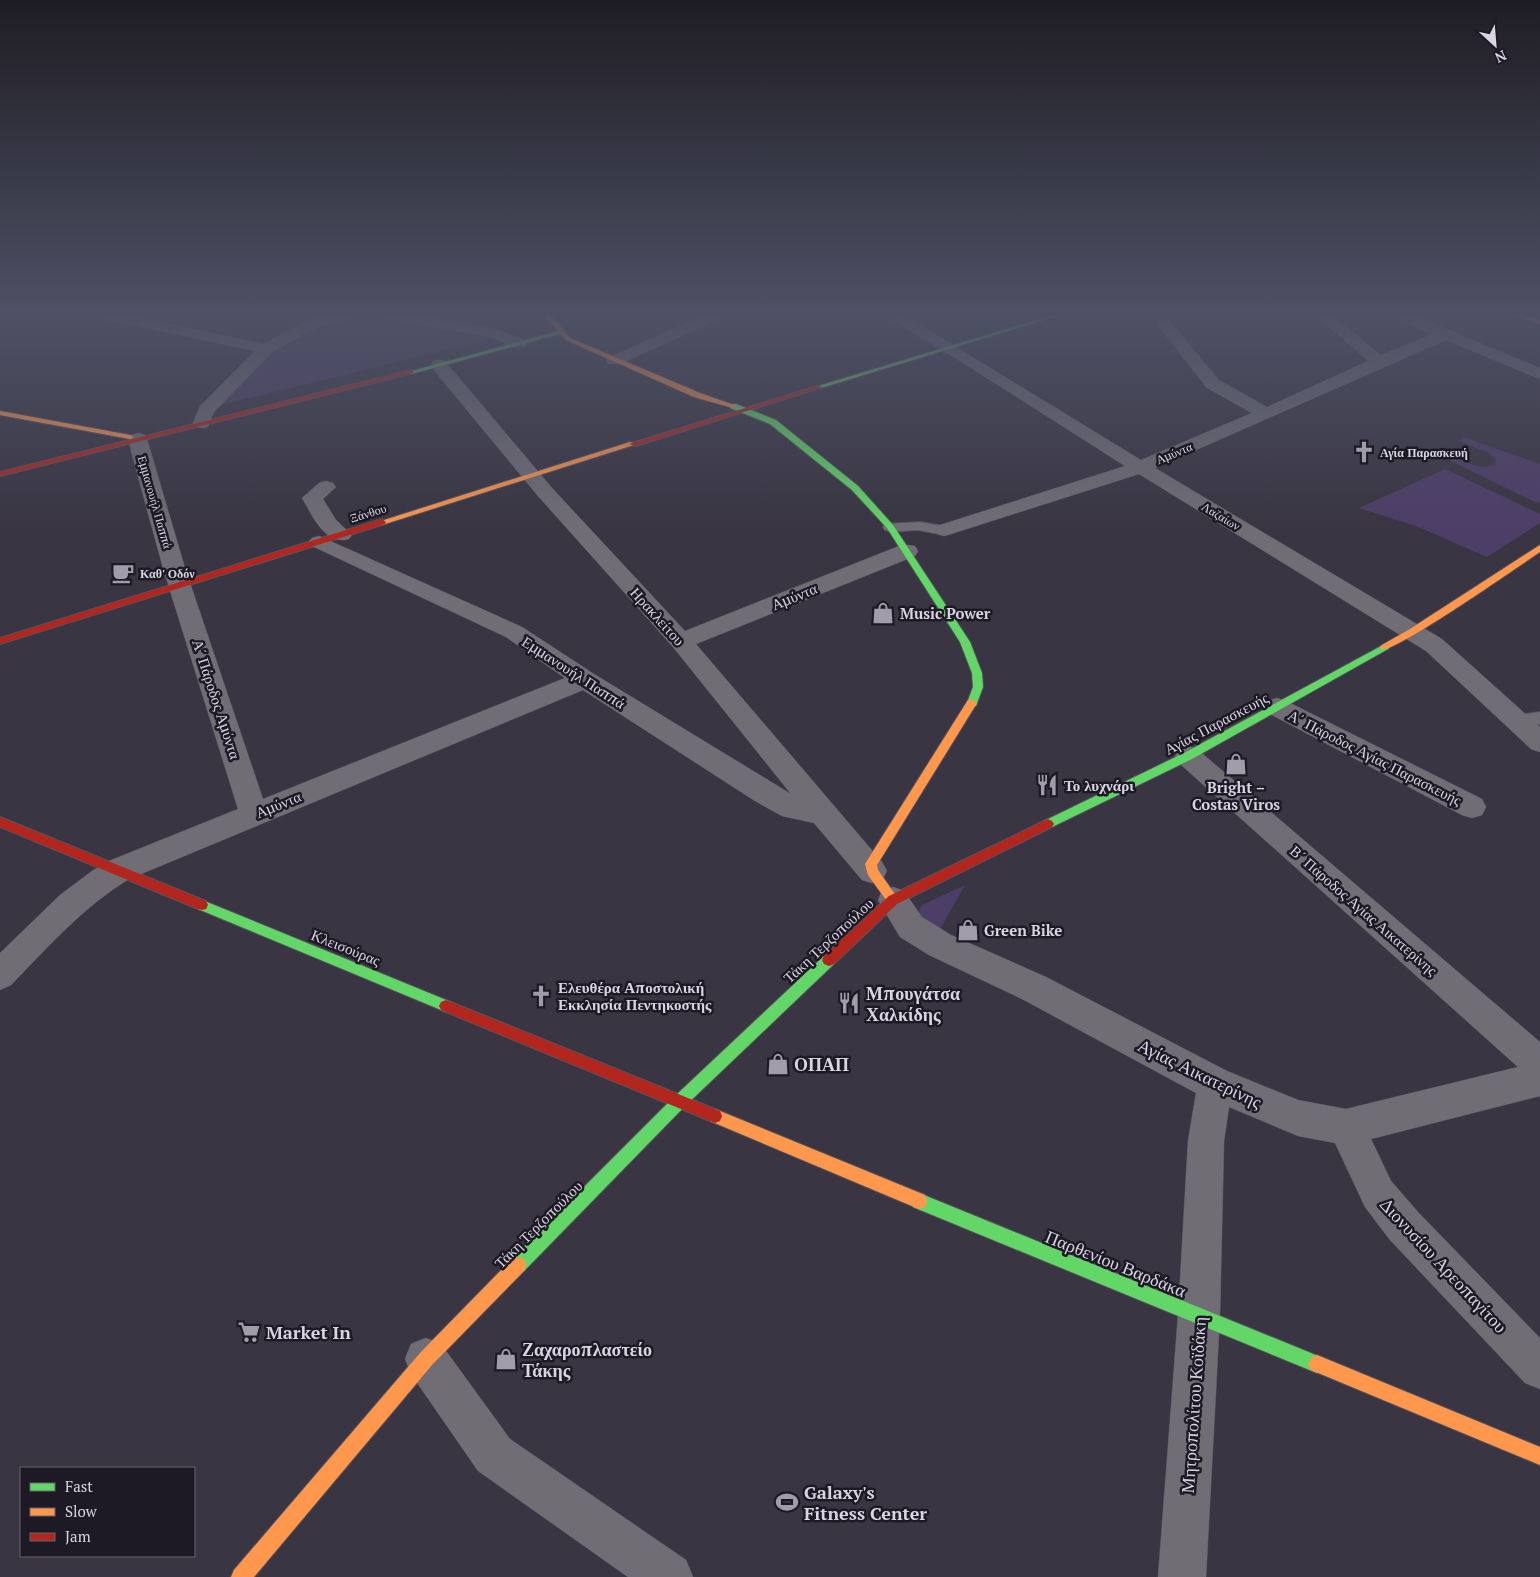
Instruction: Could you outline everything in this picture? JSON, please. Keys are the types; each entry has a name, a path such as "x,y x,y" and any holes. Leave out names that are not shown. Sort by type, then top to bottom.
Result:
{"main road":[{"path":"0,474 359,385"},
{"path":"672,385 713,401 744,409 773,422 855,488 890,528 907,551 965,642 976,674 978,687 974,700 871,864 872,871"},
{"name":"Ξάνθου","path":"0,641 826,385"},
{"name":"Εμμανουήλ Παππά","path":"0,413 138,439"},
{"name":"Αγίας Παρασκευής","path":"892,900 1188,756 1413,631 1540,548"},
{"name":"Κλεισούρας","path":"0,822 680,1102"},
{"name":"Τάκη Τερζοπούλου","path":"241,1577 426,1359 680,1102 892,900 872,871"},
{"name":"Παρθενίου Βαρδάκα","path":"680,1102 1540,1456"}],"street":[{"path":"202,423 206,410 231,385"},
{"name":"Ηρακλείτου","path":"456,385 532,475 681,640 822,813 872,871"},
{"name":"Λαζαίων","path":"1007,385 1140,468 1434,645 1529,720 1540,742"},
{"path":"1214,385 1266,414"},
{"name":"Αμύντα","path":"944,530 1140,468 1329,385"},
{"name":"Εμμανουήλ Παππά","path":"138,439 180,585"},
{"path":"326,486 312,498 328,524 342,535"},
{"name":"Εμμανουήλ Παππά","path":"318,542 514,632 585,680 765,793 792,808 822,813"},
{"name":"Αμύντα","path":"681,640 907,551"},
{"name":"Α΄ Πάροδος Αμύντα","path":"180,585 254,814"},
{"name":"Αμύντα","path":"0,975 84,893 100,880 119,870 585,680"},
{"name":"Α΄ Πάροδος Αγίας Παρασκευής","path":"1277,706 1472,807"},
{"name":"Β΄ Πάροδος Αγίας Αικατερίνης","path":"1188,756 1540,1064"},
{"name":"Αγίας Αικατερίνης","path":"892,900 911,927 940,945 1034,988 1215,1084 1298,1118 1346,1127 1540,1079"},
{"name":"Μητροπολίτου Κοϊδάκη","path":"1182,1577 1198,1315 1206,1141 1215,1084"},
{"name":"Διονυσίου Αρεοπαγίτου","path":"1346,1127 1378,1194 1399,1220 1540,1368"},
{"path":"426,1359 494,1455 669,1577"}],"lane":[{"name":"Αμύντα","path":"890,528 920,526 934,530 944,530"}],"shaded area":[{"path":"241,385 304,385 221,405"},
{"path":"1463,437 1540,464 1540,502 1537,503 1449,460 1460,460 1483,467 1495,464 1496,460 1489,453 1459,441"},
{"path":"1445,469 1540,514 1540,523 1487,557 1416,526 1359,508"},
{"path":"965,885 939,931 921,917 919,910 922,905"}],"traffic: fast":[{"path":"819,387 827,385"},
{"path":"733,406 773,422 855,488 890,527 965,642 977,673 978,687 972,703"},
{"path":"1048,824 1188,756 1385,647"},
{"path":"202,905 446,1006"},
{"path":"518,1265 679,1102 829,960"},
{"path":"919,1201 1317,1364"}],"traffic: slow":[{"path":"673,385 697,395 733,406"},
{"path":"0,413 130,437"},
{"path":"382,522 633,444"},
{"path":"1385,647 1413,631 1540,548"},
{"path":"893,900 872,871 871,864 972,703"},
{"path":"715,1116 919,1201"},
{"path":"241,1577 426,1359 518,1265"},
{"path":"1317,1364 1540,1456"}],"traffic: jam":[{"path":"0,474 360,385"},
{"path":"633,444 819,387"},
{"path":"0,641 382,522"},
{"path":"0,822 202,905"},
{"path":"829,960 893,900 1048,824"},
{"path":"446,1006 715,1116"}],"place":[{"name":"Αγία Παρασκευή","path":"1364,452"},
{"name":"Καθ' Οδόν","path":"123,573"},
{"name":"Music Power","path":"883,613"},
{"name":"Bright – Costas Viros","path":"1236,764"},
{"name":"Το λυχνάρι","path":"1047,785"},
{"name":"Green Bike","path":"968,930"},
{"name":"Ελευθέρα Αποστολική Εκκλησία Πεντηκοστής","path":"541,996"},
{"name":"Μπουγάτσα Χαλκίδης","path":"849,1003"},
{"name":"ΟΠΑΠ","path":"778,1064"},
{"name":"Market In","path":"249,1332"},
{"name":"Ζαχαροπλαστείο Τάκης","path":"506,1359"},
{"name":"Galaxy's Fitness Center","path":"787,1502"}]}
